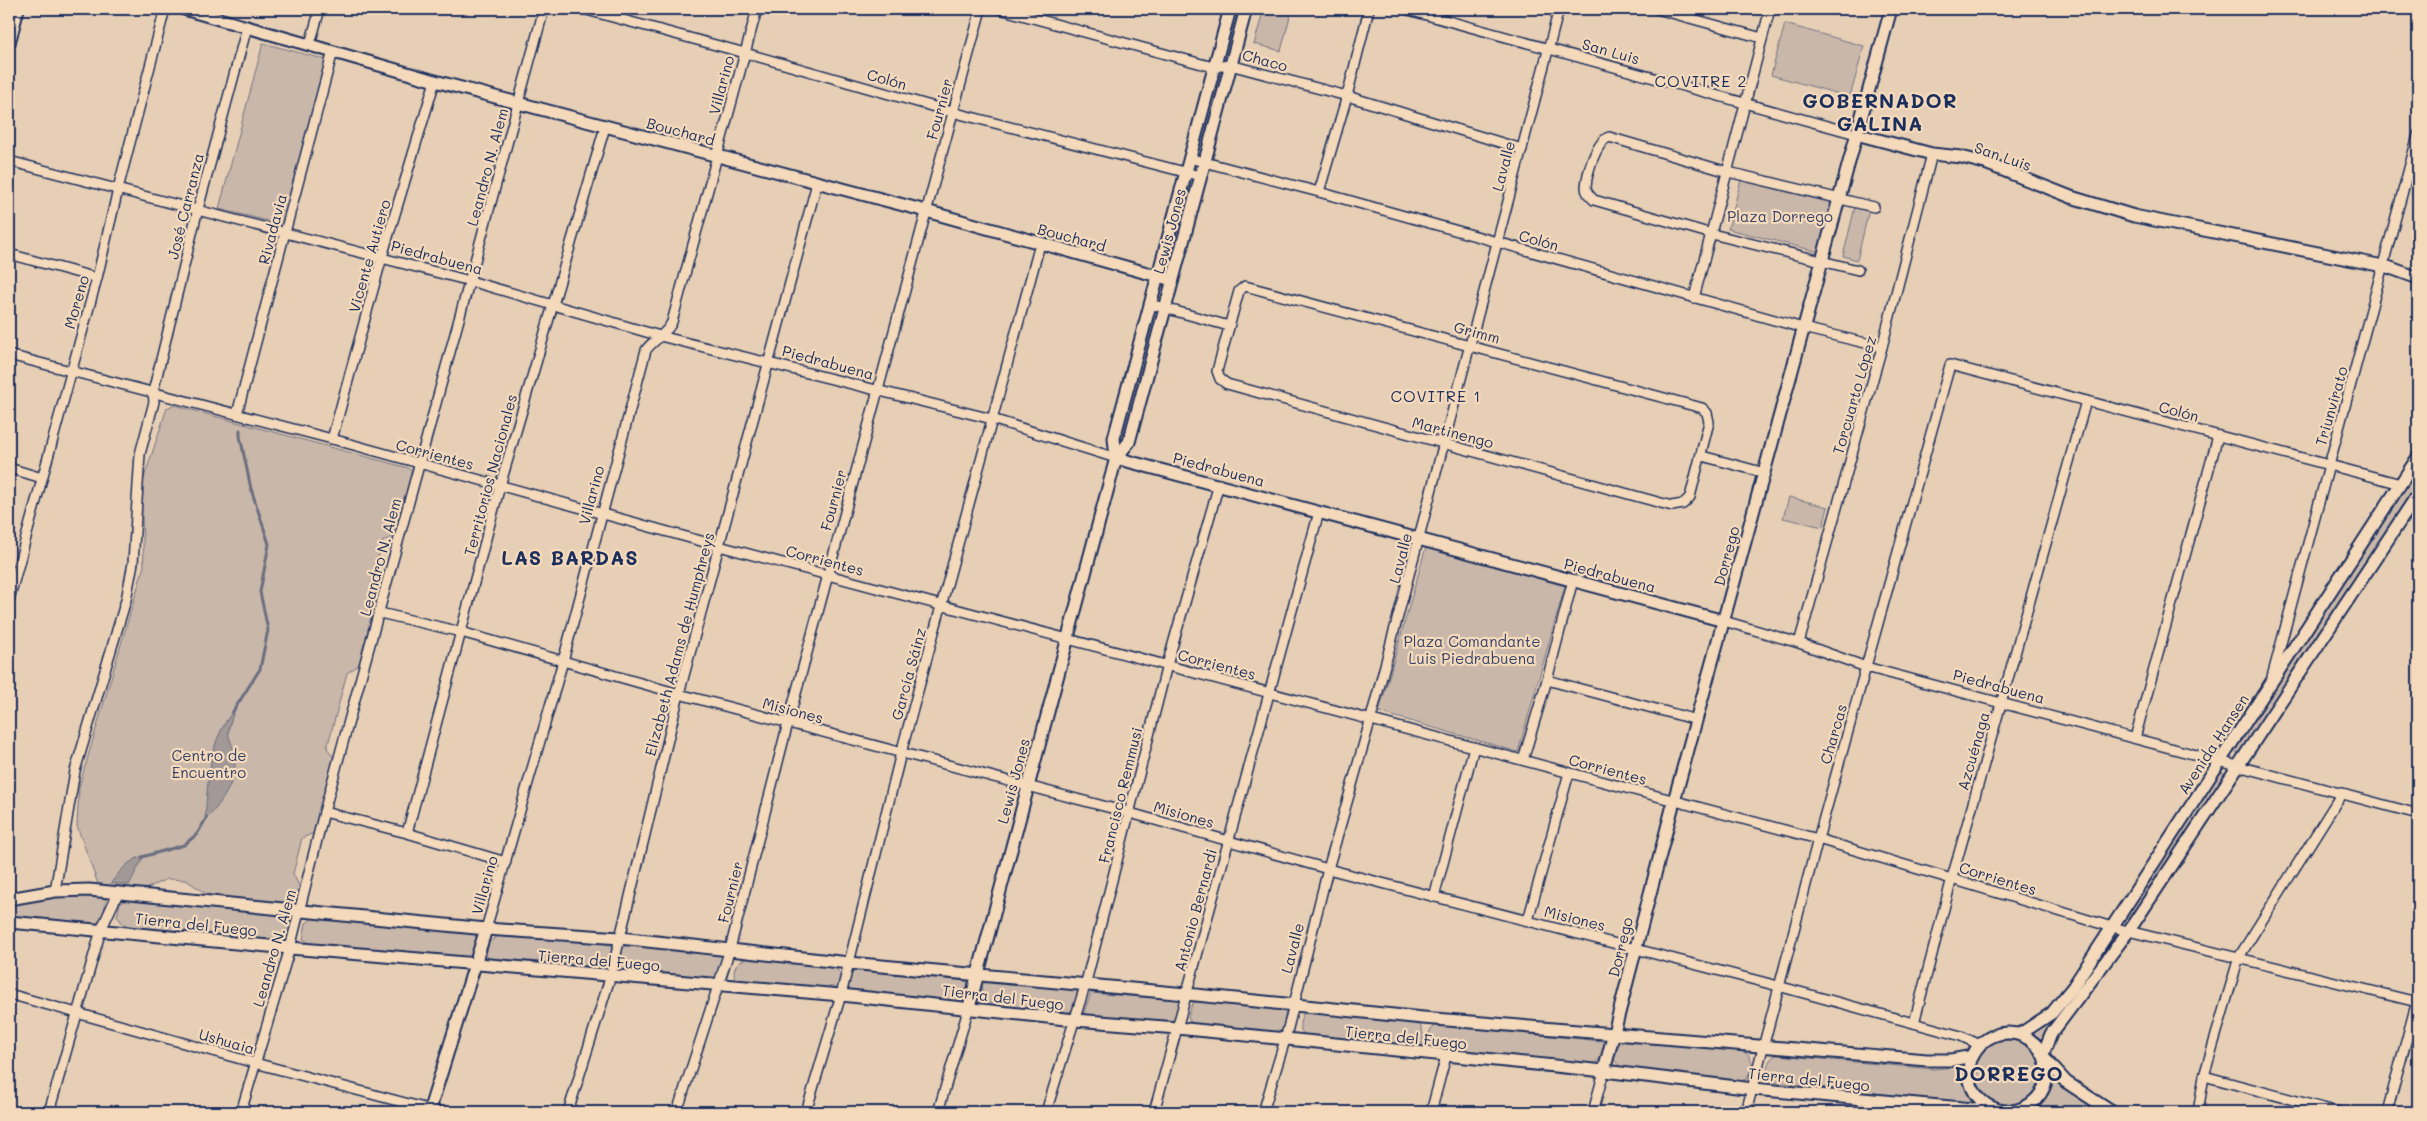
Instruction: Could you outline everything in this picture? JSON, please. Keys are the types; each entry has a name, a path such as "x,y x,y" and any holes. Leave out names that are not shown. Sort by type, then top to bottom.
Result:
{"street":[{"path":"9,43 18,9"},
{"name":"Moreno","path":"9,600 13,568 42,478 98,278 118,190 165,9"},
{"name":"Bouchard","path":"184,9 435,81 926,212 1172,280"},
{"path":"310,44 320,9"},
{"name":"Leandro N. Alem","path":"242,1112 290,948 324,812 544,9"},
{"name":"Colón","path":"583,9 952,112 1200,176"},
{"name":"Villarino","path":"433,1111 563,661 646,350 651,342 669,329 672,322 757,9"},
{"name":"Fournier","path":"676,1112 730,949 788,723 981,9"},
{"name":"Chaco","path":"1000,9 1213,67 1230,65 1347,96 1522,149"},
{"name":"Lewis Jones","path":"938,1112 969,1007 1116,458 1114,438 1230,9"},
{"name":"Lewis Jones","path":"1116,458 1129,442 1246,9"},
{"path":"1319,192 1347,96 1369,9"},
{"name":"San Luis","path":"1405,9 1856,134 1932,154 1961,157 1985,163 2071,197 2151,220 2384,266 2418,278"},
{"name":"Lavalle","path":"1263,1112 1285,1040 1292,1004 1371,718 1559,9"},
{"path":"1657,9 1762,38"},
{"path":"1694,298 1770,9"},
{"name":"Dorrego","path":"1593,1112 1674,801 1891,9"},
{"name":"José Carranza","path":"55,891 75,771 130,581 136,539 140,454 154,402 153,392 198,209 247,27"},
{"name":"Rivadavia","path":"237,414 333,51"},
{"name":"Vicente Autiero","path":"332,439 382,257 435,81"},
{"name":"Territorios Nacionales","path":"407,833 500,486 605,127"},
{"name":"Triunvirato","path":"2270,685 2418,135"},
{"path":"1858,270 1712,234 1594,200 1588,195 1586,187 1597,147 1602,140 1609,137 1728,172 1874,207"},
{"name":"Torcuarto López","path":"1799,643 1882,346 1932,154"},
{"name":"Colón","path":"1189,158 1204,160 1803,328 1882,346"},
{"name":"Piedrabuena","path":"9,161 382,257 660,336 768,361 992,419 1116,458 1219,484 1724,621 1799,643 1866,667 2418,814"},
{"name":"Elizabeth Adams de Humphreys","path":"568,1112 610,976 679,694 817,183"},
{"name":"García Sáinz","path":"806,1112 841,995 901,753 1040,244"},
{"path":"9,254 98,278"},
{"name":"Grimm","path":"1229,326 1239,292 1245,286 1470,344 1702,408 1707,413 1709,422 1702,456"},
{"path":"1150,304 1229,326"},
{"name":"Martinengo","path":"1229,326 1217,371 1220,379 1227,384 1672,506 1683,504 1690,497 1702,456"},
{"name":"Corrientes","path":"9,355 332,439 719,546 1371,718 1818,839 2112,927 2418,999"},
{"name":"Colón","path":"1950,365 2401,484"},
{"name":"Charcas","path":"1746,1112 1818,839 1950,365"},
{"name":"Azcuénaga","path":"1914,1023 1952,878 2086,401"},
{"path":"2134,738 2218,436"},
{"path":"1702,456 1765,472"},
{"name":"Avenida Hansen","path":"2020,1034 2052,1013 2073,987 2418,457"},
{"path":"9,468 42,478"},
{"name":"Francisco Remmusi","path":"1046,1112 1085,986 1167,665 1219,484"},
{"path":"2112,1112 2066,1082 2044,1057 2033,1042 2020,1034 1998,1034 1980,1045 1973,1056 1970,1066 1972,1086 1984,1103 2004,1111 2023,1108 2041,1094 2047,1077 2044,1057 2052,1034 2130,930 2418,494"},
{"name":"Antonio Bernardi","path":"1154,1112 1319,512"},
{"path":"1523,760 1547,680 1573,580"},
{"name":"Misiones","path":"380,613 461,632 679,694 1130,813 1328,869 1778,986 1961,1036 1980,1045"},
{"path":"1547,680 1697,720"},
{"path":"1434,896 1474,747"},
{"path":"1528,920 1569,773"},
{"path":"2198,1112 2204,1076 2239,956 2342,793"},
{"path":"324,812 407,833 506,862"},
{"name":"Tierra del Fuego","path":"9,899 55,891 89,890 486,929 620,938 849,963 1614,1035 1927,1060 1951,1060 1973,1056"},
{"path":"50,1112 76,1013 101,930 118,893"},
{"name":"Tierra del Fuego","path":"9,922 969,1007 1075,1020 1177,1028 1604,1071 1895,1107 2004,1111"},
{"name":"Ushuaia","path":"9,994 255,1064 433,1111"},
{"path":"2387,1112 2418,999"},
{"path":"1431,1112 1446,1056"},
{"path":"2204,1076 2338,1112"}],"green space":[{"path":"1235,9 1241,9 1229,56 1223,54"},
{"path":"1264,9 1292,9 1281,51 1254,44"},
{"path":"1785,24 1864,46 1850,97 1771,75"},
{"path":"263,43 327,60 284,225 219,209"},
{"path":"1217,76 1222,78 1204,147 1199,146"},
{"name":"Plaza Dorrego","path":"1741,180 1832,203 1819,252 1728,229"},
{"path":"1186,189 1192,190 1174,260 1168,258"},
{"path":"1855,207 1869,210 1857,260 1843,256"},
{"path":"1150,324 1156,326 1124,442 1119,440"},
{"name":"Centro de Encuentro","path":"173,405 408,468 413,473 395,536 383,541 372,579 378,590 359,665 347,673 327,748 334,758 314,833 302,838 293,874 300,887 297,899 285,903 208,895 186,880 167,879 145,889 98,884 77,826 79,787 144,566 141,493 144,478 167,408"},
{"path":"2418,468 2418,485 2240,754 2234,752"},
{"path":"1789,497 1828,507 1823,527 1783,518"},
{"name":"Plaza Comandante Luis Piedrabuena","path":"1426,547 1565,586 1518,752 1379,712"},
{"path":"2223,772 2226,776 2131,919 2125,916 2218,774"},
{"path":"73,895 101,895 106,898 103,918 96,924 9,916 9,905"},
{"path":"130,898 285,914 291,924 289,933 281,942 129,926 123,924 117,916 120,903"},
{"path":"315,917 472,932 477,938 476,950 474,956 469,960 311,944 303,939 306,923"},
{"path":"2115,933 2123,934 2044,1041 2031,1032 2045,1024 2068,1001 2079,988"},
{"path":"500,935 605,943 612,949 604,967 489,958 486,955 489,942"},
{"path":"628,944 724,954 717,976 712,978 621,970 618,967 622,949"},
{"path":"747,958 835,968 842,975 839,987 835,990 736,981 734,970 737,964"},
{"path":"856,970 963,978 968,984 966,994 956,1002 850,992 848,980"},
{"path":"986,980 1078,990 1081,992 1076,1006 1065,1013 982,1004 980,1001 983,982"},
{"path":"1091,993 1181,1000 1180,1019 1172,1023 1083,1015"},
{"path":"1197,1001 1284,1010 1289,1012 1288,1027 1275,1034 1192,1025 1188,1017 1192,1004"},
{"path":"1307,1012 1418,1023 1423,1034 1422,1047 1417,1049 1306,1036 1300,1029 1300,1023 1303,1014"},
{"path":"1436,1025 1608,1043 1603,1057 1591,1065 1433,1051 1429,1032"},
{"path":"2002,1040 2014,1040 2026,1045 2036,1055 2041,1067 2039,1086 2026,1101 2014,1106 2002,1106 1990,1101 1980,1091 1975,1079 1975,1067 1980,1055 1990,1045"},
{"path":"1624,1041 1742,1051 1748,1054 1753,1065 1747,1079 1740,1081 1623,1070 1614,1060 1618,1046"},
{"path":"1776,1055 1934,1069 1954,1067 1963,1073 1975,1104 1772,1082 1768,1077 1768,1067 1769,1061"},
{"path":"2051,1071 2104,1112 2025,1111 2047,1088"}],"shaded area":[{"path":"235,709 230,723 229,737 234,751 235,770 224,797 205,820 214,747 226,721"},
{"path":"144,856 129,885 111,883 129,863"}],"waterway":[{"path":"232,713 260,669 268,630 260,592 269,544 251,489 240,430"},
{"path":"142,857 184,845 197,834 207,817"}],"district":[{"name":"COVITRE 2","path":"1701,80"},
{"name":"GOBERNADOR GALINA","path":"1880,112"},
{"name":"COVITRE 1","path":"1436,395"},
{"name":"LAS BARDAS","path":"570,557"},
{"name":"DORREGO","path":"2009,1073"}]}
